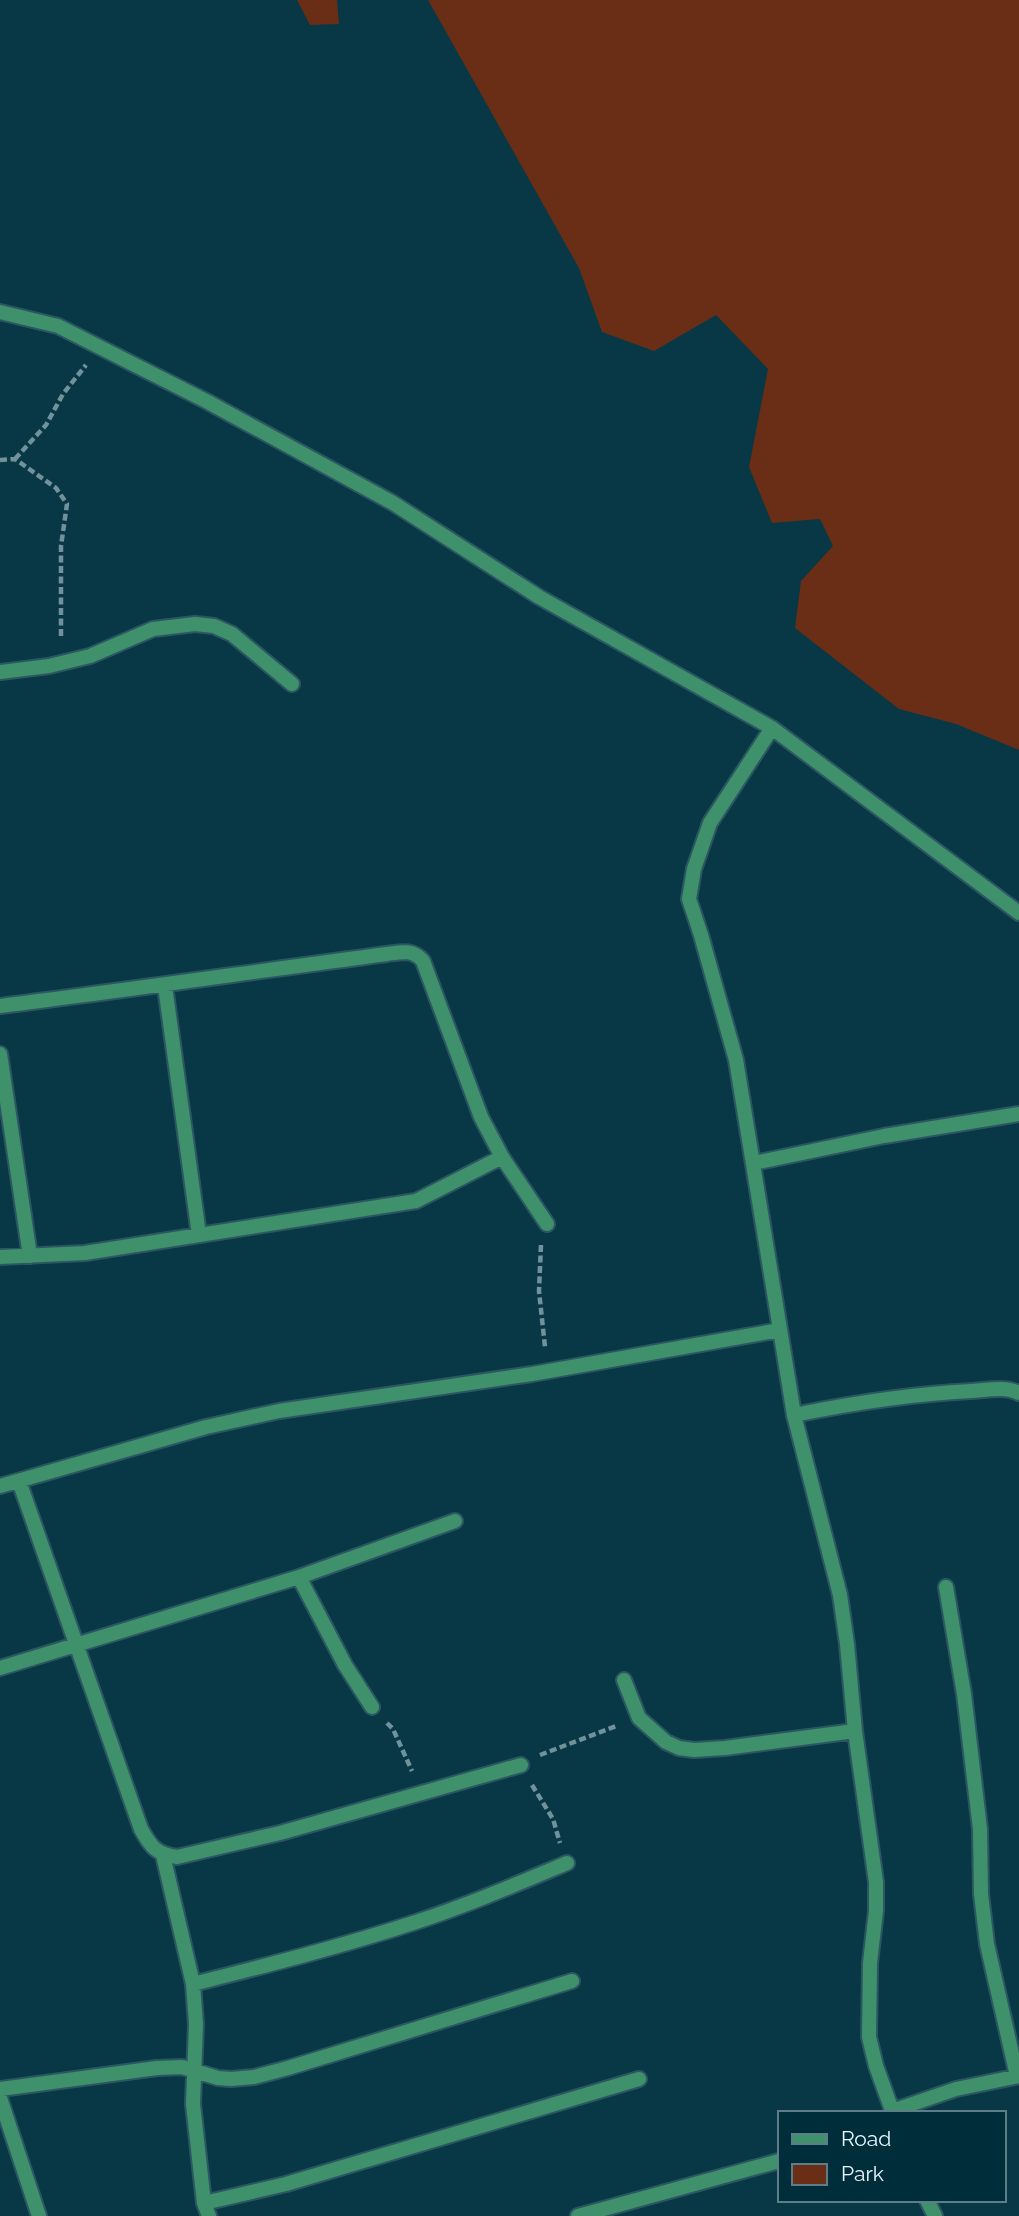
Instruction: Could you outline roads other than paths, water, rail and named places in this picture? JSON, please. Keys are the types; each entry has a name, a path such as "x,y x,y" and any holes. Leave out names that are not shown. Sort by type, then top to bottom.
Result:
{"street":[{"path":"0,312 58,326 208,402 393,503 540,597 772,728 1019,914"},
{"path":"0,672 62,663 90,656 153,629 195,624 215,626 232,634 292,684"},
{"path":"772,728 710,823 694,869 689,900 736,1060 794,1415 840,1595 876,1882 876,1911 870,1963 869,2037 892,2111"},
{"path":"0,1006 165,986 387,954 417,954 423,961 481,1117 502,1157 547,1224"},
{"path":"165,986 199,1235"},
{"path":"0,1054 30,1256"},
{"path":"754,1163 884,1136 1019,1114"},
{"path":"0,1257 85,1253 416,1201 502,1157"},
{"path":"0,1486 206,1427 279,1411 551,1370 780,1329"},
{"path":"794,1415 905,1395 992,1390 1013,1390 1019,1393"},
{"path":"19,1481 141,1829 153,1847 163,1855 177,1857 280,1833 521,1765"},
{"path":"0,1668 299,1577 455,1521"},
{"path":"299,1577 345,1665 372,1707"},
{"path":"895,2111 956,2089 1018,2076 987,1944 981,1894 980,1829 964,1694 946,1587"},
{"path":"624,1680 639,1718 666,1742 679,1748 694,1750 855,1731"},
{"path":"163,1855 193,1984 196,2024 193,2104 207,2210 639,2079"},
{"path":"193,1984 292,1959 414,1923 471,1903 567,1863"},
{"path":"0,2090 157,2068 182,2067 218,2078 254,2077 572,1980"},
{"path":"0,2098 38,2216"},
{"path":"578,2216 778,2161"}]}
